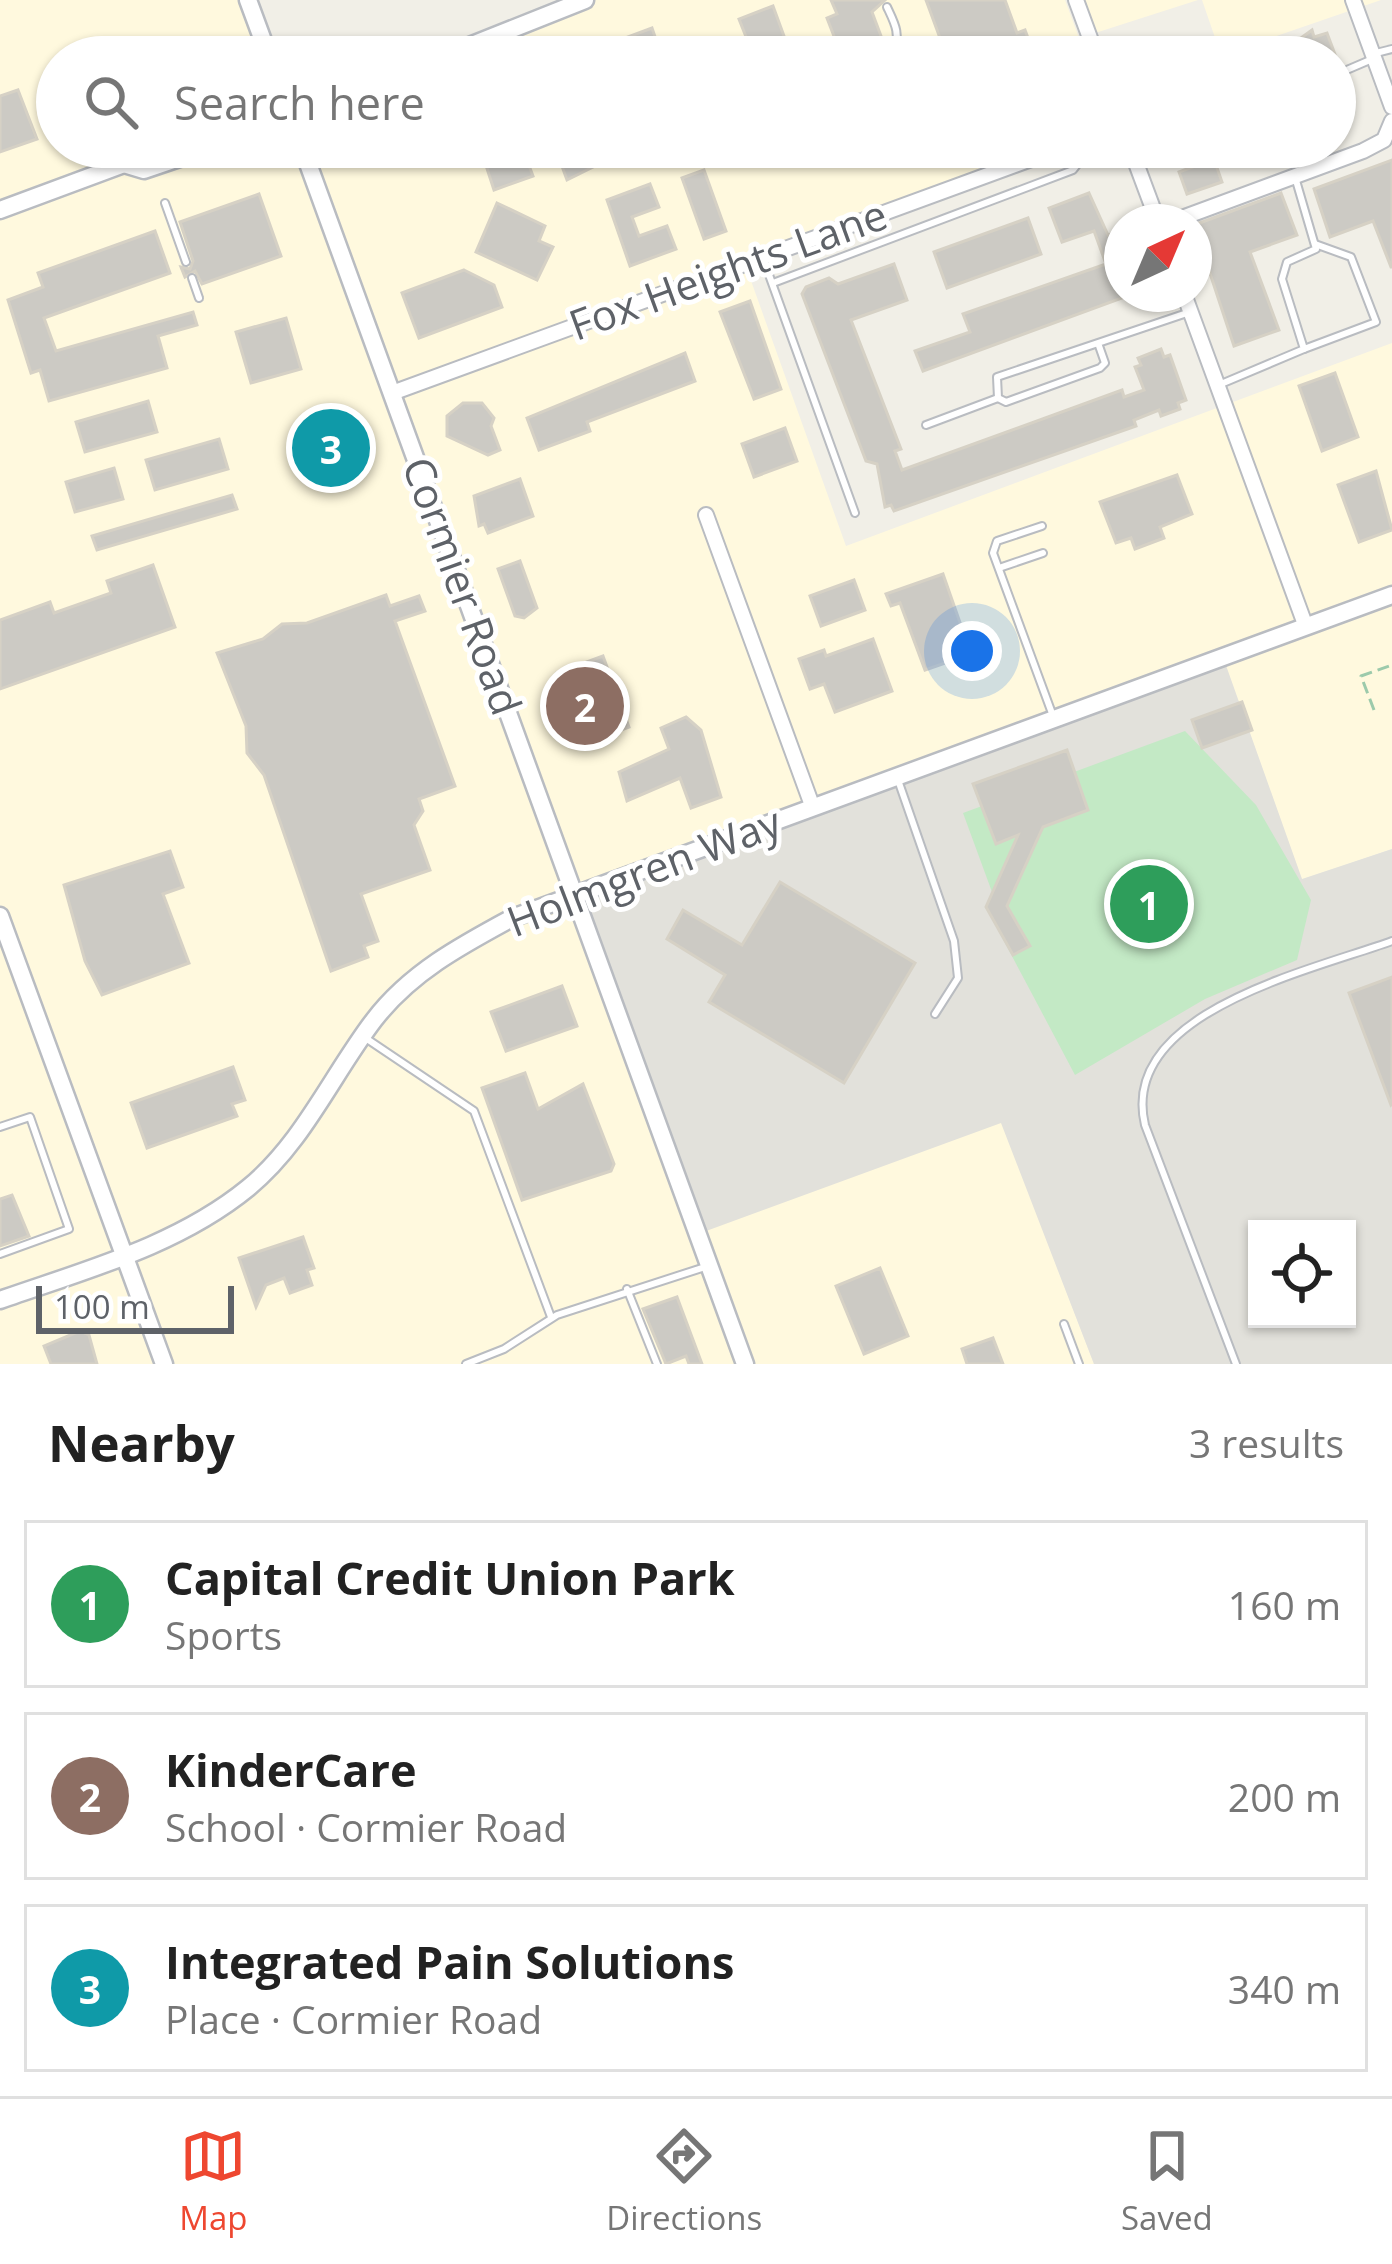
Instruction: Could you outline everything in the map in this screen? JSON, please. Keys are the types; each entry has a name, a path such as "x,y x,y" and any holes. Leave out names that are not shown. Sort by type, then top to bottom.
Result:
{"street":[{"path":"248,0 261,36"},
{"path":"491,36 585,0"},
{"path":"1076,0 1089,36"},
{"path":"1353,0 1392,106"},
{"path":"1356,151 1384,140 1392,121"},
{"path":"0,210 113,168"},
{"name":"Cormier Road","path":"310,168 746,1364"},
{"name":"Fox Heights Lane","path":"392,393 1006,168"},
{"path":"1138,168 1151,204"},
{"path":"1212,207 1314,168"},
{"path":"1191,312 1306,627"},
{"path":"706,515 813,808"},
{"name":"Holmgren Way","path":"0,1300 125,1256 193,1226 251,1186 294,1139 363,1036 437,958 512,918 1392,595"},
{"path":"0,916 164,1364"}],"lane":[{"path":"887,7 898,36"},
{"path":"1356,64 1392,49"},
{"path":"772,283 1075,168"},
{"path":"1294,176 1315,244 1313,254 1283,268 1304,350"},
{"path":"975,179 983,202"},
{"path":"165,203 186,262"},
{"path":"874,217 882,238"},
{"path":"1218,385 1376,322 1351,256 1315,244"},
{"path":"763,257 855,513"},
{"path":"192,278 199,298"},
{"path":"998,398 997,377 1188,312"},
{"path":"926,425 1100,368 1106,362 1098,343"},
{"path":"1042,526 998,541 993,553 1054,719"},
{"path":"999,568 1043,553"},
{"path":"897,777 954,941 958,978 934,1014"},
{"path":"1237,1364 1145,1126 1145,1073 1172,1040 1215,1009 1392,941"},
{"path":"363,1036 474,1111 550,1317"},
{"path":"0,1127 30,1117 70,1229 0,1254"},
{"path":"466,1364 504,1349 550,1317 710,1265"},
{"path":"627,1289 657,1364"},
{"path":"1064,1324 1079,1364"}],"path":[{"path":"1374,710 1361,676 1392,664"}],"shaded area":[{"path":"0,0 248,0 261,36 36,36 36,168 1007,168 745,264 846,546 1392,343 1392,849 1302,880 1223,658 1002,1123 1094,1364 0,1364"},
{"path":"585,0 1065,0 1078,36 495,36"},
{"path":"1076,0 1198,0 1089,35"},
{"path":"1202,0 1381,0 1276,36 1214,36"},
{"path":"1223,657 1302,879 1392,849 1392,1364 1094,1364 1001,1123 698,1234 574,895"}],"green space":[{"path":"1185,731 1256,805 1311,900 1297,960 1205,999 1075,1075 986,907 992,892 963,813"}],"building":[{"path":"831,0 885,0 872,12 881,36 834,36 827,18 837,14"},
{"path":"926,0 1005,0 1017,33 1025,30 1027,36 939,36"},
{"path":"773,6 784,36 746,36 739,19"},
{"path":"652,28 655,36 631,36"},
{"path":"18,90 36,139 0,152 0,96"},
{"path":"1392,160 1391,267 1373,221 1330,237 1314,189"},
{"path":"487,168 530,168 533,176 494,190"},
{"path":"563,168 591,168 567,180"},
{"path":"1217,168 1222,182 1187,194 1179,172"},
{"path":"704,170 726,231 704,239 682,178"},
{"path":"650,184 659,207 632,217 639,236 667,226 676,249 630,266 607,200"},
{"path":"1089,193 1104,226 1104,258 1094,231 1062,242 1049,208"},
{"path":"1281,193 1297,235 1250,252 1279,330 1234,346 1212,279 1212,218"},
{"path":"259,194 281,256 202,284 195,271 185,277 181,267 190,269 193,261 180,222"},
{"path":"497,203 545,226 539,241 553,247 537,280 476,252"},
{"path":"1028,218 1041,254 947,288 934,252"},
{"path":"155,231 170,273 44,318 56,351 193,312 197,325 158,336 167,368 49,401 40,370 31,373 8,300 43,287 38,273"},
{"path":"894,264 907,300 851,320 901,449 895,451 902,470 1122,390 1124,397 1144,390 1135,367 1141,365 1138,358 1161,349 1164,357 1170,355 1186,400 1178,403 1180,409 1161,416 1159,410 1134,420 1136,426 894,511 891,505 885,507 877,464 866,461 802,294 806,287 829,278 838,284"},
{"path":"1104,265 1104,305 923,371 915,351 970,332 963,314"},
{"path":"464,270 494,285 502,307 419,338 402,293"},
{"path":"750,301 781,389 754,399 720,312"},
{"path":"286,318 301,369 251,383 236,332"},
{"path":"685,353 695,381 587,422 590,431 539,450 527,418"},
{"path":"1335,373 1358,437 1322,451 1299,386"},
{"path":"148,401 157,432 85,452 76,422"},
{"path":"463,403 482,403 494,418 491,426 500,450 488,455 447,436 447,416"},
{"path":"351,427 360,454 312,472 302,442"},
{"path":"785,428 797,461 754,477 742,444"},
{"path":"219,439 228,469 155,490 146,460"},
{"path":"114,468 123,499 75,512 66,482"},
{"path":"1376,471 1392,530 1359,542 1338,485"},
{"path":"1177,475 1192,514 1160,527 1164,538 1135,549 1131,538 1116,543 1100,502"},
{"path":"520,479 533,516 488,533 484,524 479,526 474,496"},
{"path":"232,495 237,509 97,550 92,536"},
{"path":"520,561 537,608 524,618 515,616 498,569"},
{"path":"153,565 175,627 0,689 0,620 50,602 54,613 111,593 107,581"},
{"path":"943,574 971,654 925,670 900,603 891,606 886,594"},
{"path":"854,580 865,610 821,626 810,596"},
{"path":"386,595 390,606 419,596 425,611 395,621 455,786 419,799 423,811 414,825 430,870 361,894 378,941 364,946 368,957 331,971 264,775 247,753 246,726 217,653 263,639 282,624 307,623"},
{"path":"873,639 892,691 835,712 824,684 810,689 799,659 824,650 826,656"},
{"path":"603,656 629,727 583,744 574,717 569,719 557,673"},
{"path":"1242,702 1252,730 1202,748 1192,720"},
{"path":"686,717 701,730 721,797 691,808 680,778 627,801 619,772 669,749 661,728"},
{"path":"1067,750 1088,810 1043,827 1007,906 1030,946 1013,955 986,907 1018,835 996,844 973,784"},
{"path":"170,851 183,887 163,894 189,963 102,995 85,961 64,885"},
{"path":"780,882 915,963 844,1083 709,1002 725,975 667,939 683,910 742,945"},
{"path":"1392,977 1392,1104 1391,1105 1349,993"},
{"path":"562,986 577,1026 506,1051 491,1012"},
{"path":"233,1067 245,1100 232,1104 237,1116 147,1148 131,1103"},
{"path":"525,1073 538,1109 583,1084 614,1164 611,1171 522,1200 482,1088"},
{"path":"12,1195 29,1236 0,1246 0,1199"},
{"path":"303,1237 314,1268 307,1270 312,1285 290,1293 284,1278 266,1285 256,1307 239,1258"},
{"path":"880,1268 908,1336 864,1354 836,1286"},
{"path":"677,1297 702,1364 689,1364 686,1356 666,1364 643,1309"},
{"path":"80,1331 89,1335 97,1364 51,1364 44,1346"},
{"path":"993,1338 1003,1364 967,1364 962,1349"}],"place":[{"name":"Integrated Pain Solutions","path":"331,448"},
{"name":"KinderCare","path":"585,706"},
{"name":"Capital Credit Union Park","path":"1149,904"}]}
